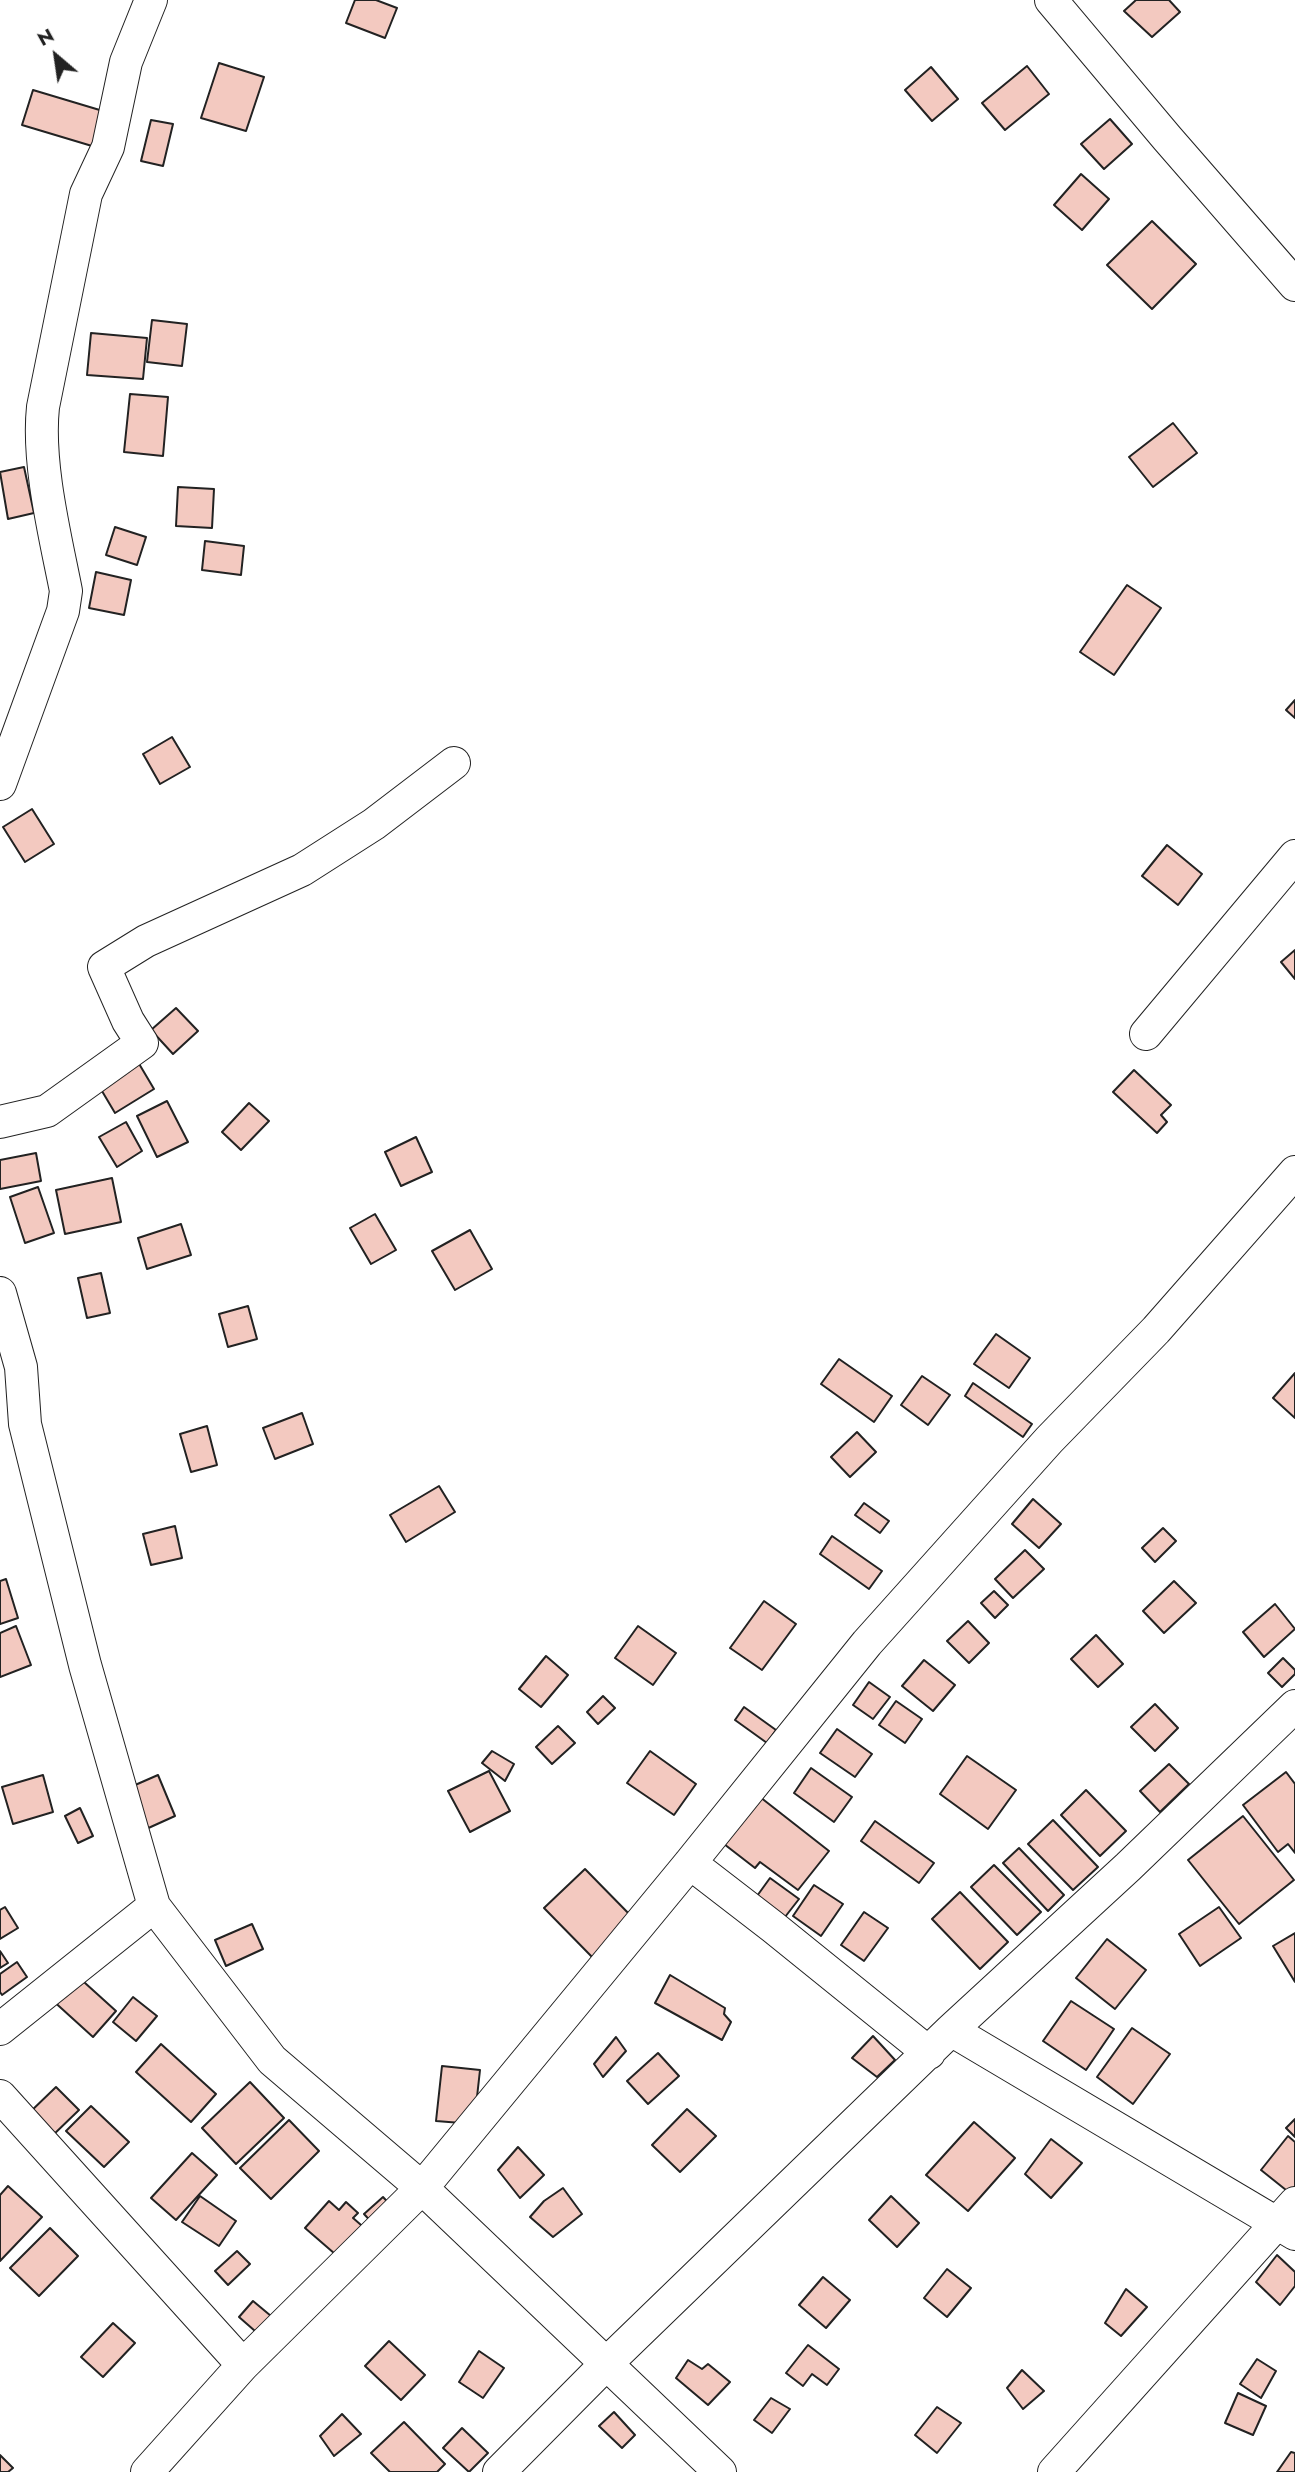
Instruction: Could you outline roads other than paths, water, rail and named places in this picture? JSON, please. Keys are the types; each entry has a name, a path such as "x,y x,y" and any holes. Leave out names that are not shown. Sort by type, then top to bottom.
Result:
{"street":[{"path":"0,784 63,611 66,591 42,455 43,407 86,194 108,146 126,62 151,0"},
{"path":"1051,0 1295,285"},
{"path":"0,1122 47,1111 142,1043 128,1021 104,967 146,941 303,870 374,824 454,764"},
{"path":"1146,1034 1295,856"},
{"path":"147,2472 243,2365 422,2188 884,1623 1023,1469 1156,1330 1295,1172"},
{"path":"0,1293 21,1367 12,1427 85,1665 154,1906 272,2060 422,2188 608,2362 720,2472"},
{"path":"499,2472 608,2362 951,2030 1128,1867 1295,1706"},
{"path":"690,1863 929,2053"},
{"path":"0,2029 154,1906"},
{"path":"951,2030 1289,2219 1054,2472"},
{"path":"0,2096 243,2365"}]}
